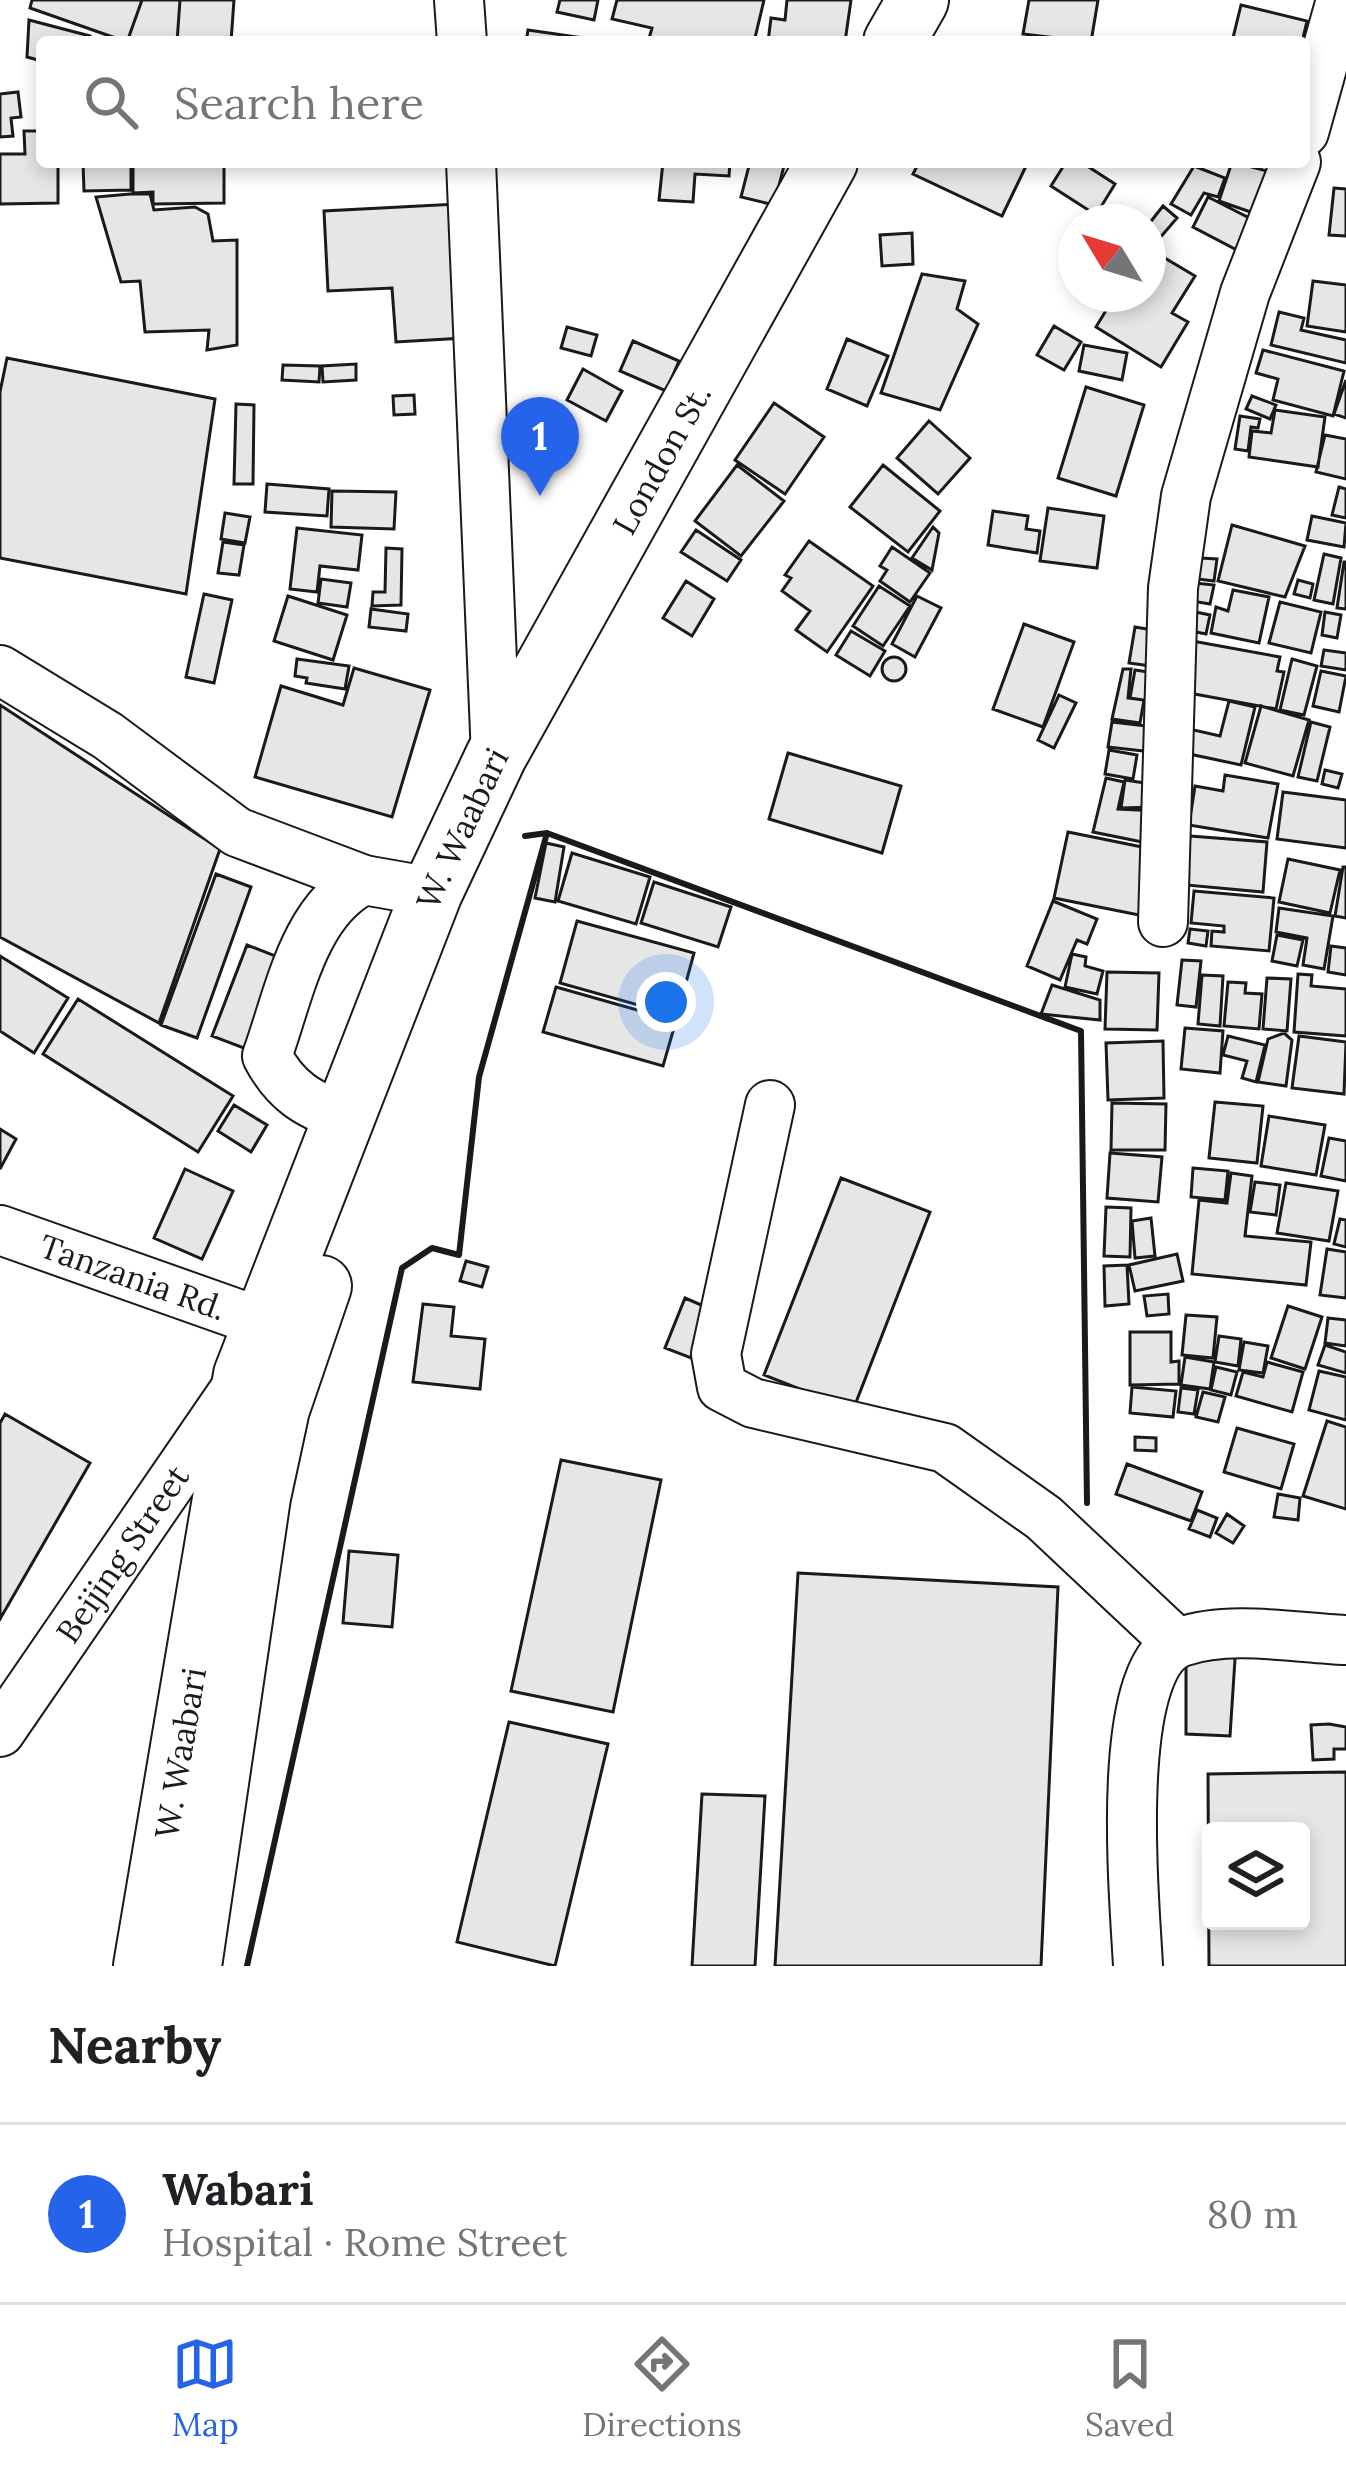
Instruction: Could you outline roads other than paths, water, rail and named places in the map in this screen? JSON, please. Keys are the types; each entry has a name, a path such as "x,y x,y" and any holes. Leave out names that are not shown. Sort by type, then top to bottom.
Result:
{"main road":[{"path":"897,36 918,0"},
{"name":"London St.","path":"496,756 824,168"},
{"name":"W. Waabari","path":"144,1966 255,1350 432,892 496,756"},
{"name":"W. Waabari","path":"190,1966 260,1497 279,1409 496,756"}],"street":[{"path":"458,0 461,36"},
{"path":"1310,111 1341,0"},
{"path":"471,168 496,756"},
{"path":"1163,922 1173,588 1186,496 1245,293 1294,168"},
{"path":"0,670 108,736 237,832 364,880 432,892"},
{"path":"345,1118 308,1103 281,1084 267,1056 313,932 338,893 364,880"},
{"path":"770,1105 716,1354 722,1387 752,1403 945,1448 1043,1518 1177,1642"},
{"name":"Tanzania Rd.","path":"0,1230 255,1350"},
{"name":"Beijing Street","path":"0,1732 255,1350"},
{"path":"1138,1966 1130,1810 1145,1675 1177,1642 1234,1635 1346,1640"}],"place":[{"name":"Wabari","path":"540,496"}]}
